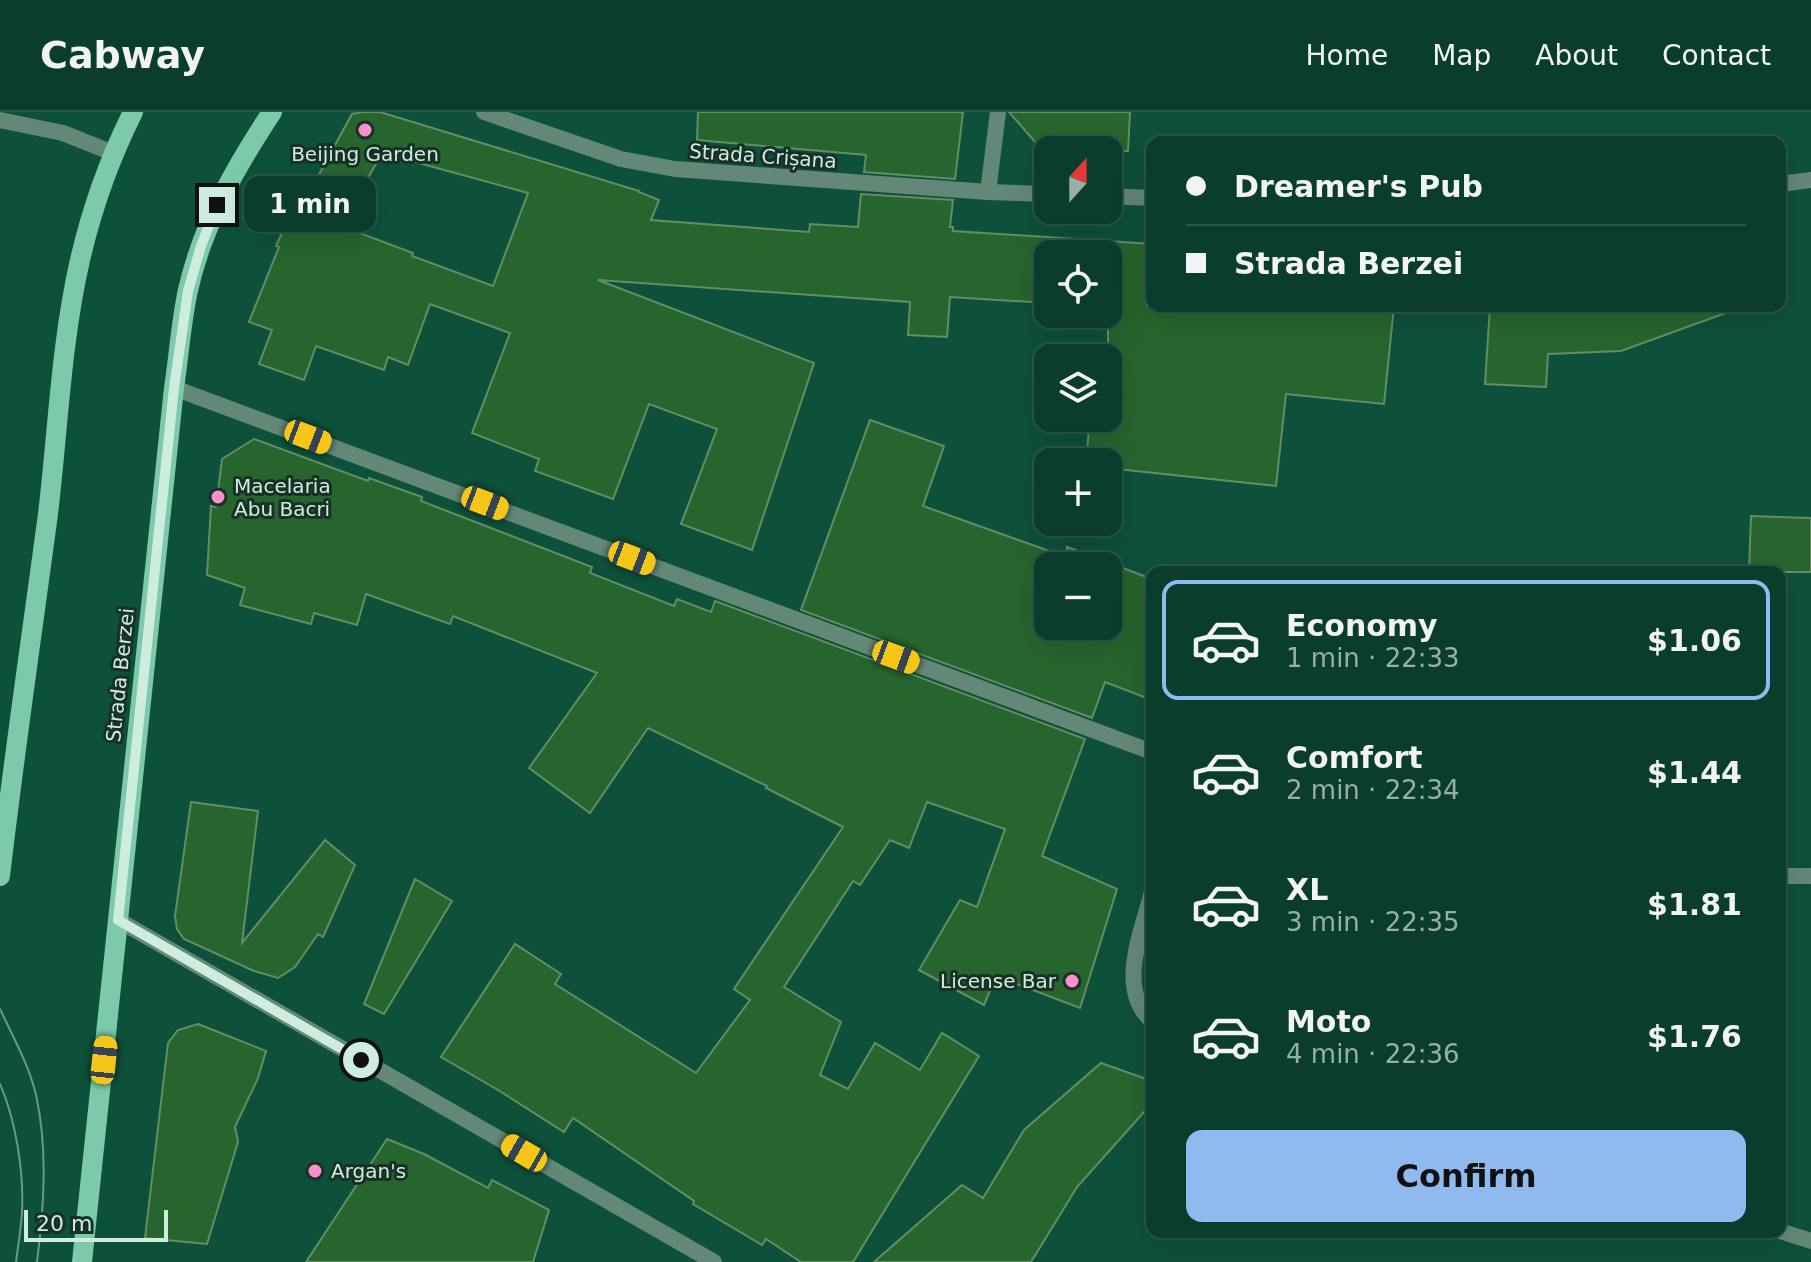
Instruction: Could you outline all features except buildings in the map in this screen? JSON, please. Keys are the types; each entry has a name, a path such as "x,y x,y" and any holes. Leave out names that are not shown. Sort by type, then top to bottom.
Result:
{"main road":[{"path":"0,876 48,510 65,351 80,262 113,153 133,112"},
{"name":"Strada Berzei","path":"82,1262 174,388 188,291 201,246 222,194 272,112"},
{"path":"0,732 20,719"}],"street":[{"name":"Strada Crișana","path":"484,112 621,159 675,169 1034,194"},
{"path":"988,192 998,112"},
{"path":"0,120 63,133 113,153"},
{"path":"1786,183 1811,180"},
{"path":"1122,197 1146,198"},
{"path":"174,388 1146,750"},
{"path":"1786,876 1811,876"},
{"path":"1146,916 1133,969 1135,996 1146,1015"},
{"path":"118,920 714,1262"},
{"path":"1786,1233 1811,1241"}],"tram line":[{"path":"0,1009 29,1073 40,1115 44,1178 37,1262"},
{"path":"0,1084 15,1130 22,1180 16,1262"}],"place":[{"name":"Beijing Garden","path":"365,130"},
{"name":"Macelaria Abu Bacri","path":"218,497"},
{"name":"License Bar","path":"1072,981"},
{"name":"Argan's","path":"315,1171"}],"route":[{"path":"217,205 188,291 174,388 118,920 361,1060"}]}
